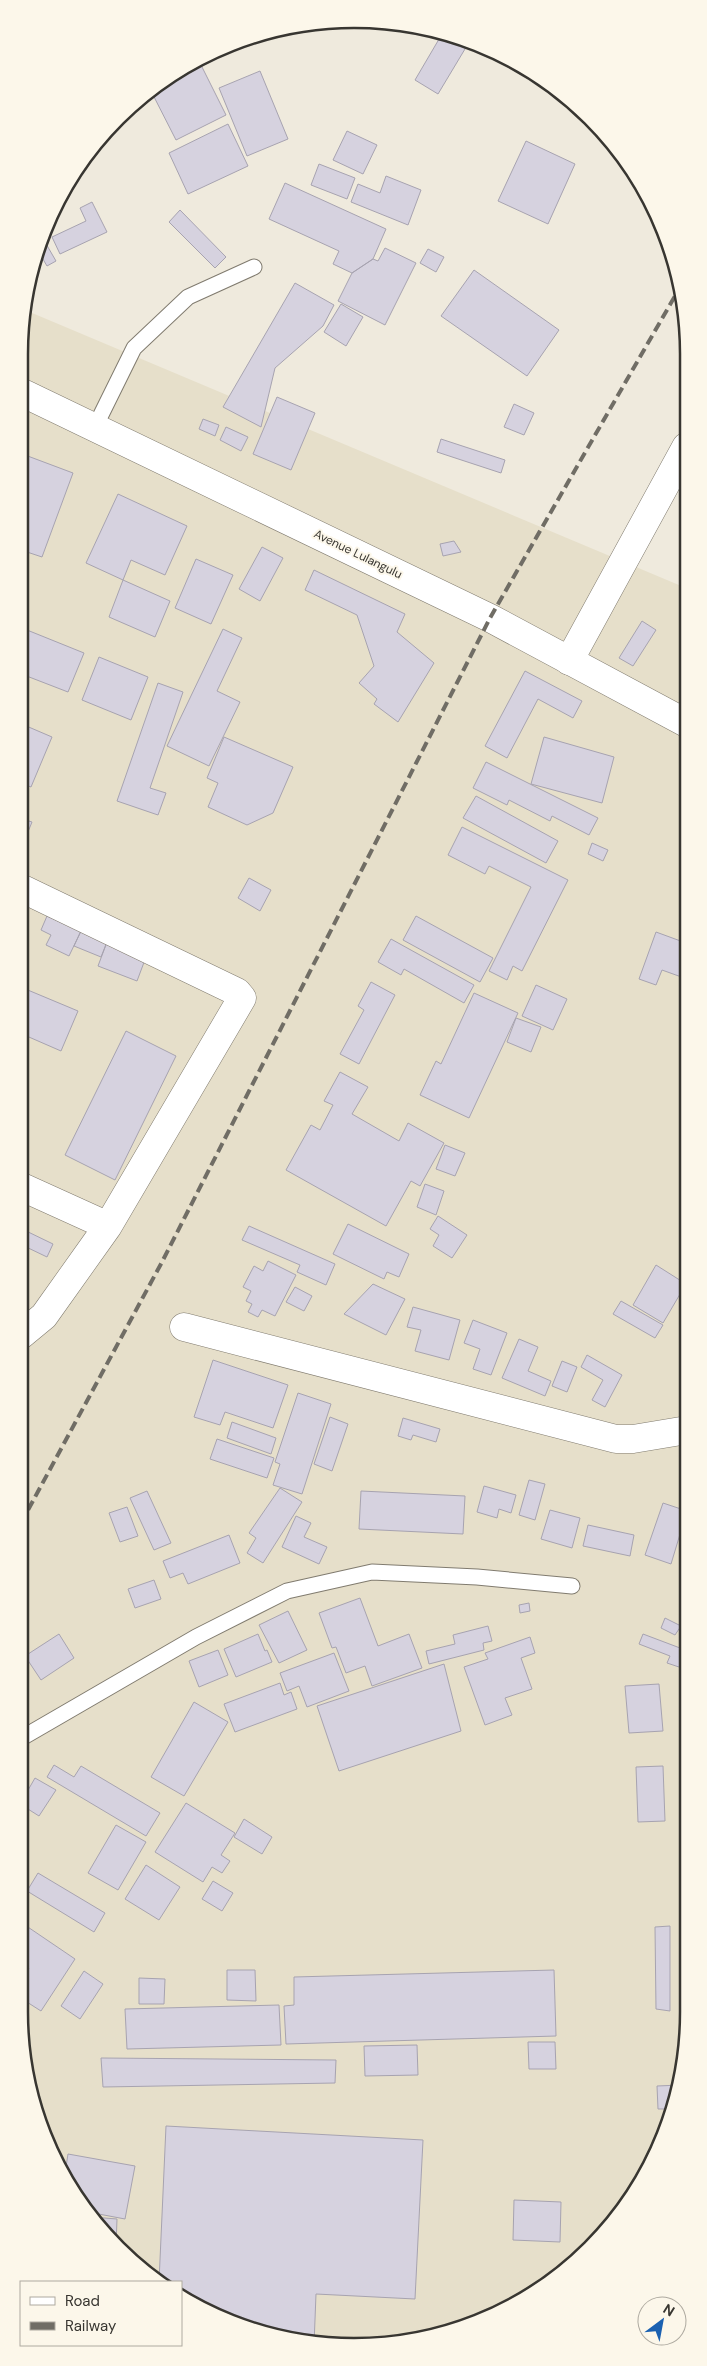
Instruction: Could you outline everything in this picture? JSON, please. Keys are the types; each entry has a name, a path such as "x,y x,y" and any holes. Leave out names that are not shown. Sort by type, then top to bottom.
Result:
{"street":[{"name":"Avenue Lulangulu","path":"28,395 490,618 680,720"},
{"path":"569,661 680,458"},
{"path":"28,891 237,992 242,998 108,1226 44,1316 28,1329"},
{"path":"28,1190 108,1226"},
{"path":"184,1326 616,1440 680,1431"}],"lane":[{"path":"94,427 134,348 188,297 254,267"},
{"path":"28,1734 196,1637 287,1591 372,1572 477,1577 572,1586"}],"shaded area":[{"path":"30,312 680,585 680,2012 677,2055 668,2097 655,2137 636,2176 625,2194 599,2227 568,2258 535,2284 478,2314 438,2327 396,2336 332,2338 311,2336 269,2327 229,2314 192,2296 182,2281 168,2281 139,2258 108,2227 82,2194 61,2157 45,2117 34,2076 28,2034 28,332"}],"building":[{"path":"439,39 466,48 438,94 415,80"},
{"path":"201,65 226,115 176,140 154,96 172,82"},
{"path":"260,71 288,139 247,156 219,88"},
{"path":"228,124 248,166 188,194 169,153"},
{"path":"347,131 377,145 363,174 333,160"},
{"path":"526,141 575,164 548,224 498,201"},
{"path":"319,164 355,178 347,199 311,185"},
{"path":"386,176 421,190 408,225 351,202 358,184 380,193"},
{"path":"285,183 386,229 373,259 352,273 333,264 339,251 269,219"},
{"path":"92,202 107,232 60,254 52,237 86,221 80,208"},
{"path":"180,210 226,257 215,268 169,222"},
{"path":"47,245 56,261 47,266 42,258"},
{"path":"385,248 416,263 385,325 338,301 352,273 373,259 378,261"},
{"path":"428,249 444,257 436,272 420,263"},
{"path":"474,270 559,330 527,376 441,316"},
{"path":"295,283 334,305 323,326 275,368 261,427 223,407"},
{"path":"341,304 363,317 346,346 324,332"},
{"path":"277,397 315,413 291,470 253,454"},
{"path":"514,404 534,413 524,435 504,427"},
{"path":"203,419 219,425 215,436 199,429"},
{"path":"226,427 248,437 241,451 220,440"},
{"path":"441,439 505,460 501,473 437,452"},
{"path":"28,456 73,473 42,557 28,552"},
{"path":"118,494 187,526 165,575 131,560 123,580 86,563"},
{"path":"454,541 461,552 443,556 440,544"},
{"path":"262,547 283,558 260,601 239,589"},
{"path":"196,559 233,575 211,624 175,608"},
{"path":"314,570 405,614 397,632 434,663 398,722 374,704 377,699 359,683 374,666 357,615 305,590"},
{"path":"123,580 170,601 155,637 109,617"},
{"path":"642,621 656,630 633,666 619,658"},
{"path":"223,629 242,638 217,691 240,702 209,766 167,746"},
{"path":"28,630 84,653 68,692 28,677"},
{"path":"99,657 148,677 131,720 82,700"},
{"path":"525,671 582,701 573,718 538,699 507,758 485,746"},
{"path":"158,683 183,692 150,788 166,793 158,815 117,801"},
{"path":"28,727 52,737 31,787 28,786"},
{"path":"224,737 293,767 273,813 247,825 208,807 218,783 207,778"},
{"path":"544,737 614,757 602,803 531,784"},
{"path":"486,762 598,818 589,835 552,816 550,821 509,800 507,805 473,788"},
{"path":"476,796 558,841 546,863 463,818"},
{"path":"28,821 32,822 28,832"},
{"path":"462,827 568,880 522,971 513,966 507,980 489,971 531,887 489,866 485,874 448,855"},
{"path":"592,843 608,850 603,861 588,854"},
{"path":"249,878 271,890 260,911 238,898"},
{"path":"47,916 81,931 69,956 46,945 51,935 41,930"},
{"path":"416,916 493,958 480,982 403,940"},
{"path":"81,931 107,942 101,957 74,946"},
{"path":"656,932 680,941 680,976 662,970 656,985 639,979"},
{"path":"391,939 474,985 464,1003 404,969 401,975 378,962"},
{"path":"107,942 146,957 137,981 98,966"},
{"path":"371,982 395,995 359,1064 340,1054 364,1010 358,1006"},
{"path":"536,985 567,999 553,1030 522,1016"},
{"path":"28,990 78,1011 61,1051 28,1037"},
{"path":"474,993 518,1013 469,1118 420,1095 436,1061 441,1064"},
{"path":"516,1018 541,1027 531,1052 507,1042"},
{"path":"126,1031 176,1056 115,1180 65,1155"},
{"path":"340,1072 368,1087 352,1114 399,1141 408,1123 444,1143 420,1186 411,1181 386,1226 286,1170 311,1125 320,1130 333,1105 324,1101"},
{"path":"445,1145 465,1153 455,1176 436,1169"},
{"path":"425,1184 444,1191 436,1215 417,1207"},
{"path":"438,1216 467,1235 452,1258 433,1246 439,1235 430,1229"},
{"path":"348,1224 409,1254 399,1277 387,1272 384,1279 333,1254"},
{"path":"249,1226 335,1264 326,1285 297,1272 300,1265 242,1240"},
{"path":"28,1232 53,1244 47,1257 28,1248"},
{"path":"268,1261 296,1275 275,1316 262,1310 258,1317 248,1312 252,1304 246,1301 251,1291 243,1287 254,1266 263,1271"},
{"path":"656,1265 680,1280 680,1294 663,1323 633,1305"},
{"path":"373,1284 405,1299 386,1335 344,1314"},
{"path":"295,1287 312,1296 304,1311 286,1302"},
{"path":"621,1301 663,1325 655,1338 613,1314"},
{"path":"413,1307 460,1320 449,1360 415,1351 421,1330 407,1327"},
{"path":"473,1320 507,1333 491,1375 473,1369 480,1349 464,1343"},
{"path":"519,1339 538,1347 528,1371 551,1381 545,1396 502,1378"},
{"path":"587,1355 622,1375 605,1407 592,1400 603,1380 581,1367"},
{"path":"213,1360 288,1385 273,1428 225,1412 220,1425 194,1417"},
{"path":"562,1361 577,1367 567,1392 552,1386"},
{"path":"298,1393 331,1404 302,1494 273,1485 280,1464 275,1462"},
{"path":"330,1417 348,1424 332,1471 314,1464"},
{"path":"403,1418 440,1429 436,1442 413,1435 411,1440 398,1436"},
{"path":"232,1422 276,1438 271,1454 227,1438"},
{"path":"217,1439 274,1458 267,1478 210,1459"},
{"path":"529,1480 545,1484 535,1520 519,1515"},
{"path":"484,1486 516,1495 511,1513 499,1509 497,1518 477,1512"},
{"path":"280,1488 302,1502 263,1563 247,1553 256,1538 249,1533"},
{"path":"147,1491 171,1543 154,1550 130,1498"},
{"path":"361,1491 465,1496 463,1534 359,1529"},
{"path":"663,1503 680,1509 680,1534 671,1564 645,1555"},
{"path":"127,1507 138,1536 120,1542 109,1513"},
{"path":"550,1510 580,1518 572,1548 541,1539"},
{"path":"296,1516 311,1523 304,1537 327,1547 319,1564 282,1547"},
{"path":"588,1525 634,1535 630,1556 583,1546"},
{"path":"229,1535 240,1563 188,1584 183,1573 170,1578 163,1561"},
{"path":"154,1580 161,1599 135,1608 128,1589"},
{"path":"360,1598 378,1646 409,1634 422,1668 372,1686 365,1666 346,1673 336,1647 332,1648 319,1613"},
{"path":"529,1603 530,1611 520,1613 519,1605"},
{"path":"288,1611 307,1650 279,1663 259,1625"},
{"path":"665,1618 680,1626 675,1635 661,1628"},
{"path":"488,1626 492,1641 483,1643 484,1650 429,1664 426,1651 455,1644 453,1635"},
{"path":"59,1634 74,1658 41,1680 28,1660 28,1654"},
{"path":"258,1634 272,1662 236,1677 224,1649"},
{"path":"643,1634 680,1648 680,1667 667,1663 670,1656 639,1644"},
{"path":"530,1637 535,1653 521,1658 532,1689 505,1698 512,1715 485,1725 464,1667 488,1659 485,1653"},
{"path":"218,1650 228,1675 199,1687 189,1661"},
{"path":"334,1653 349,1691 307,1707 299,1686 287,1691 280,1673"},
{"path":"444,1664 461,1731 339,1771 317,1706"},
{"path":"280,1683 284,1695 291,1692 297,1709 235,1732 224,1704"},
{"path":"659,1684 663,1731 629,1733 625,1686"},
{"path":"194,1702 228,1722 184,1796 151,1777"},
{"path":"54,1765 74,1777 81,1766 160,1813 146,1836 47,1777"},
{"path":"663,1766 665,1821 638,1822 636,1767"},
{"path":"35,1778 56,1790 39,1816 28,1809 28,1790"},
{"path":"186,1803 235,1833 221,1855 230,1861 222,1873 212,1867 203,1882 155,1852"},
{"path":"244,1819 272,1837 262,1854 234,1837"},
{"path":"116,1825 146,1842 118,1890 88,1873"},
{"path":"146,1865 180,1887 159,1920 125,1899"},
{"path":"38,1873 105,1913 94,1932 28,1892"},
{"path":"213,1881 233,1893 222,1911 202,1899"},
{"path":"670,1926 670,2011 656,2009 655,1927"},
{"path":"28,1927 75,1959 41,2011 28,2003"},
{"path":"227,1970 255,1970 256,2001 227,2000"},
{"path":"554,1970 556,2036 286,2044 284,2006 294,2005 294,1977"},
{"path":"84,1971 103,1984 80,2019 61,2006"},
{"path":"139,1978 165,1979 164,2004 139,2004"},
{"path":"279,2005 281,2045 127,2049 125,2009"},
{"path":"528,2042 555,2042 556,2069 529,2069"},
{"path":"417,2045 418,2075 365,2076 364,2046"},
{"path":"101,2058 336,2060 335,2083 103,2087"},
{"path":"671,2085 664,2109 658,2109 657,2086"},
{"path":"166,2126 423,2140 415,2299 316,2294 314,2336 311,2336 269,2327 229,2314 182,2290 182,2281 168,2281 159,2274"},
{"path":"68,2154 135,2166 125,2219 97,2214 82,2194 66,2167"},
{"path":"514,2200 561,2202 560,2242 513,2240"},
{"path":"100,2218 117,2219 116,2236"}],"railway":[{"path":"28,1510 162,1262 490,618 674,297"}]}
